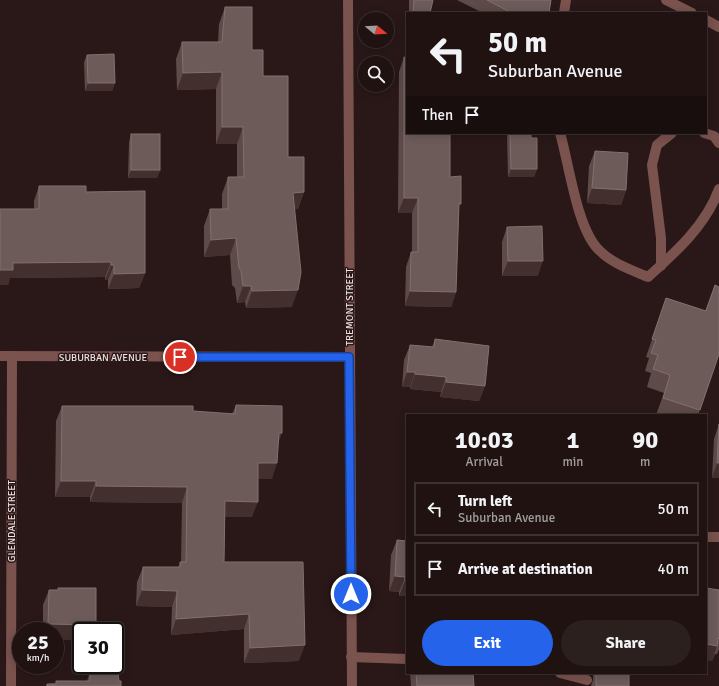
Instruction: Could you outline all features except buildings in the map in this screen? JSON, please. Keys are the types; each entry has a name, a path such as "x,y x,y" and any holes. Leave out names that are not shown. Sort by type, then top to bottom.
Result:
{"street":[{"name":"TREMONT STREET","path":"348,0 352,686"},
{"path":"564,12 566,0"},
{"path":"666,0 690,12"},
{"path":"707,21 719,27"},
{"path":"560,134 584,226 599,251 618,264 648,277 685,244 714,202 719,189"},
{"path":"661,266 661,238 652,165 657,145 671,134"},
{"path":"707,134 714,136 719,143"},
{"name":"SUBURBAN AVENUE","path":"0,356 349,357"},
{"name":"GLENDALE STREET","path":"10,686 12,357"},
{"path":"707,537 719,537"},
{"path":"351,657 406,659"},
{"path":"564,674 587,680"}],"route":[{"path":"180,357 349,357 351,594"}]}
